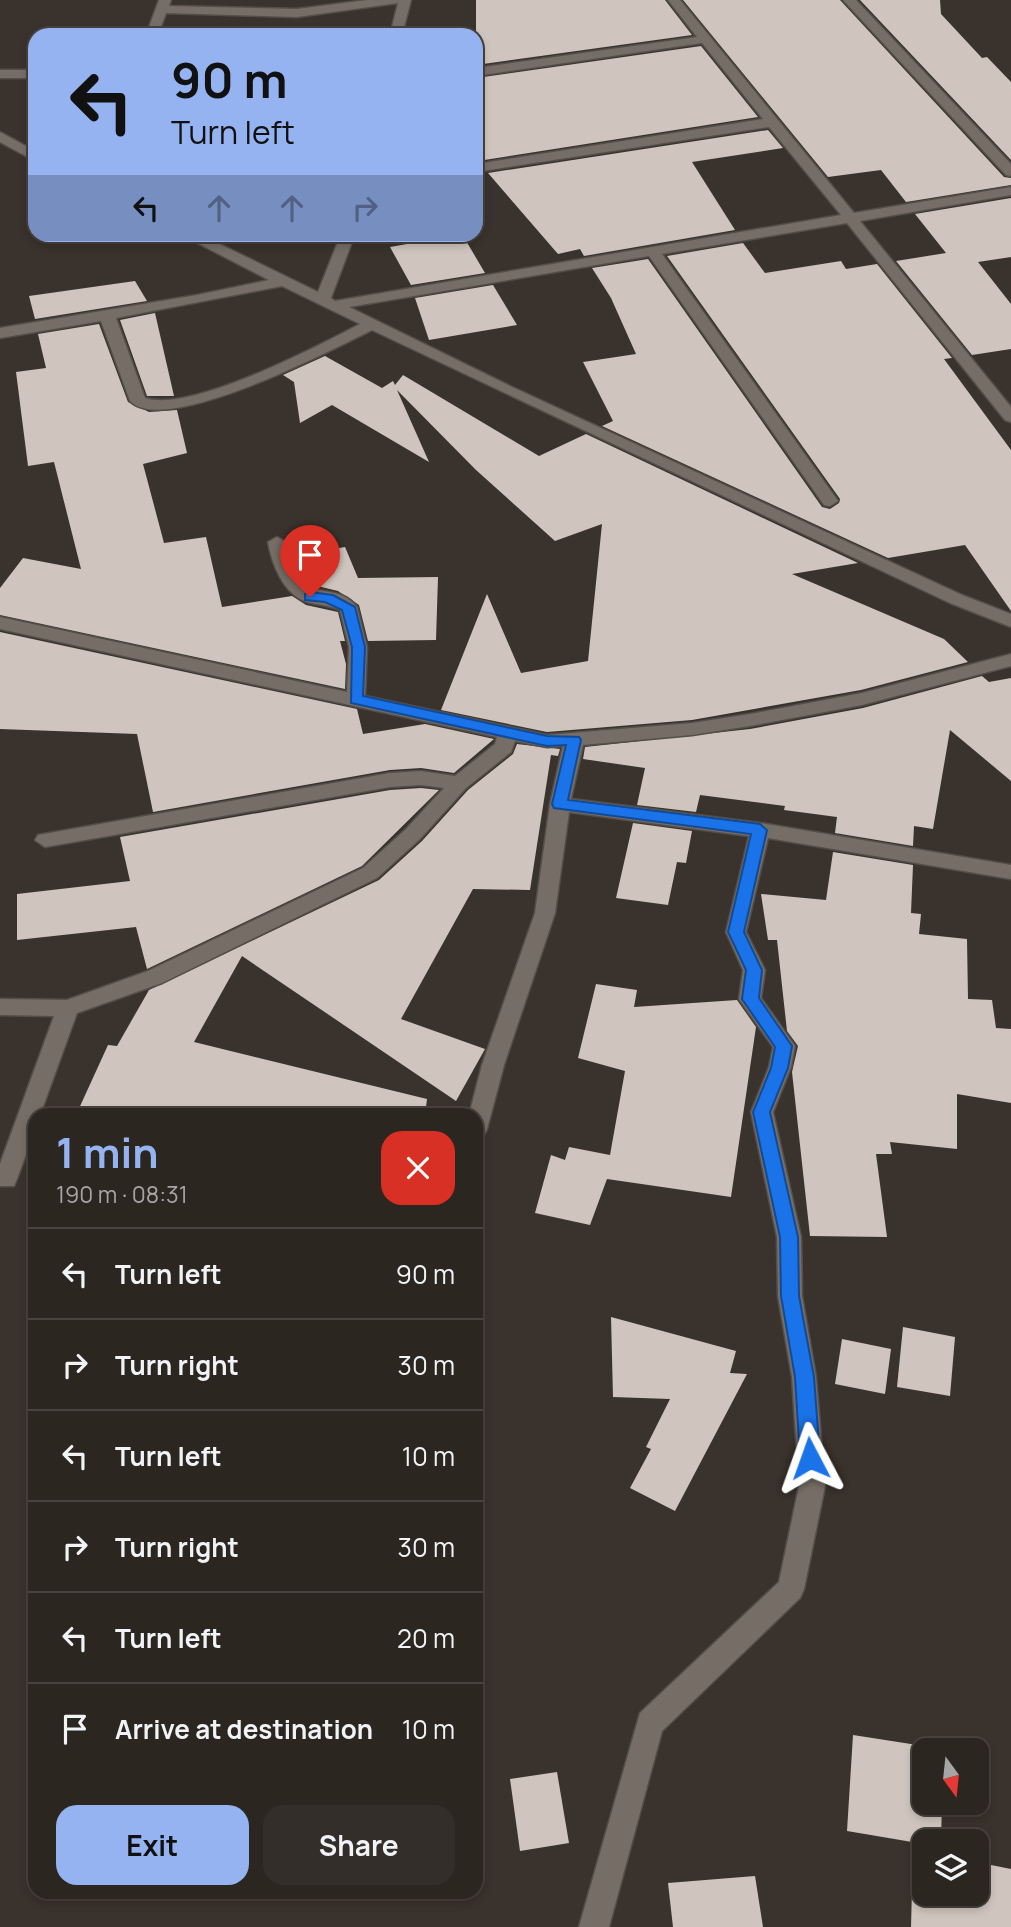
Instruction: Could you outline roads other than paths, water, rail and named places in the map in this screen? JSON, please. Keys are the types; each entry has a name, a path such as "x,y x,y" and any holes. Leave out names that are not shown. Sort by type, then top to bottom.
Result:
{"street":[{"path":"155,28 163,5 297,13 395,0"},
{"path":"398,28 405,0"},
{"path":"674,0 1011,417"},
{"path":"849,0 1011,172"},
{"path":"483,71 708,39"},
{"path":"0,74 28,74"},
{"path":"483,168 773,122"},
{"path":"0,136 28,154"},
{"path":"329,302 1011,191"},
{"path":"204,242 554,413 918,582 1011,621"},
{"path":"329,302 346,242"},
{"path":"652,250 830,501"},
{"path":"0,333 284,281"},
{"path":"107,315 138,401 156,409 250,380 374,323"},
{"path":"277,542 280,562 295,586 310,597 328,598 348,607 358,647 356,699"},
{"path":"0,623 547,741 750,720 862,699 1011,660"},
{"path":"0,1007 68,1008 155,977 370,873 412,834 459,783 504,747 508,733"},
{"path":"482,1108 493,1065 545,913 560,804 574,740"},
{"path":"45,840 390,780 421,778 459,783"},
{"path":"560,804 760,830 1011,872"},
{"path":"594,1927 650,1723 791,1589 812,1486 804,1377 790,1296 789,1237 762,1112 780,1068 784,1046 750,999 754,970 736,932 760,830"},
{"path":"32,1108 68,1008"},
{"path":"6,1179 28,1118"}]}
